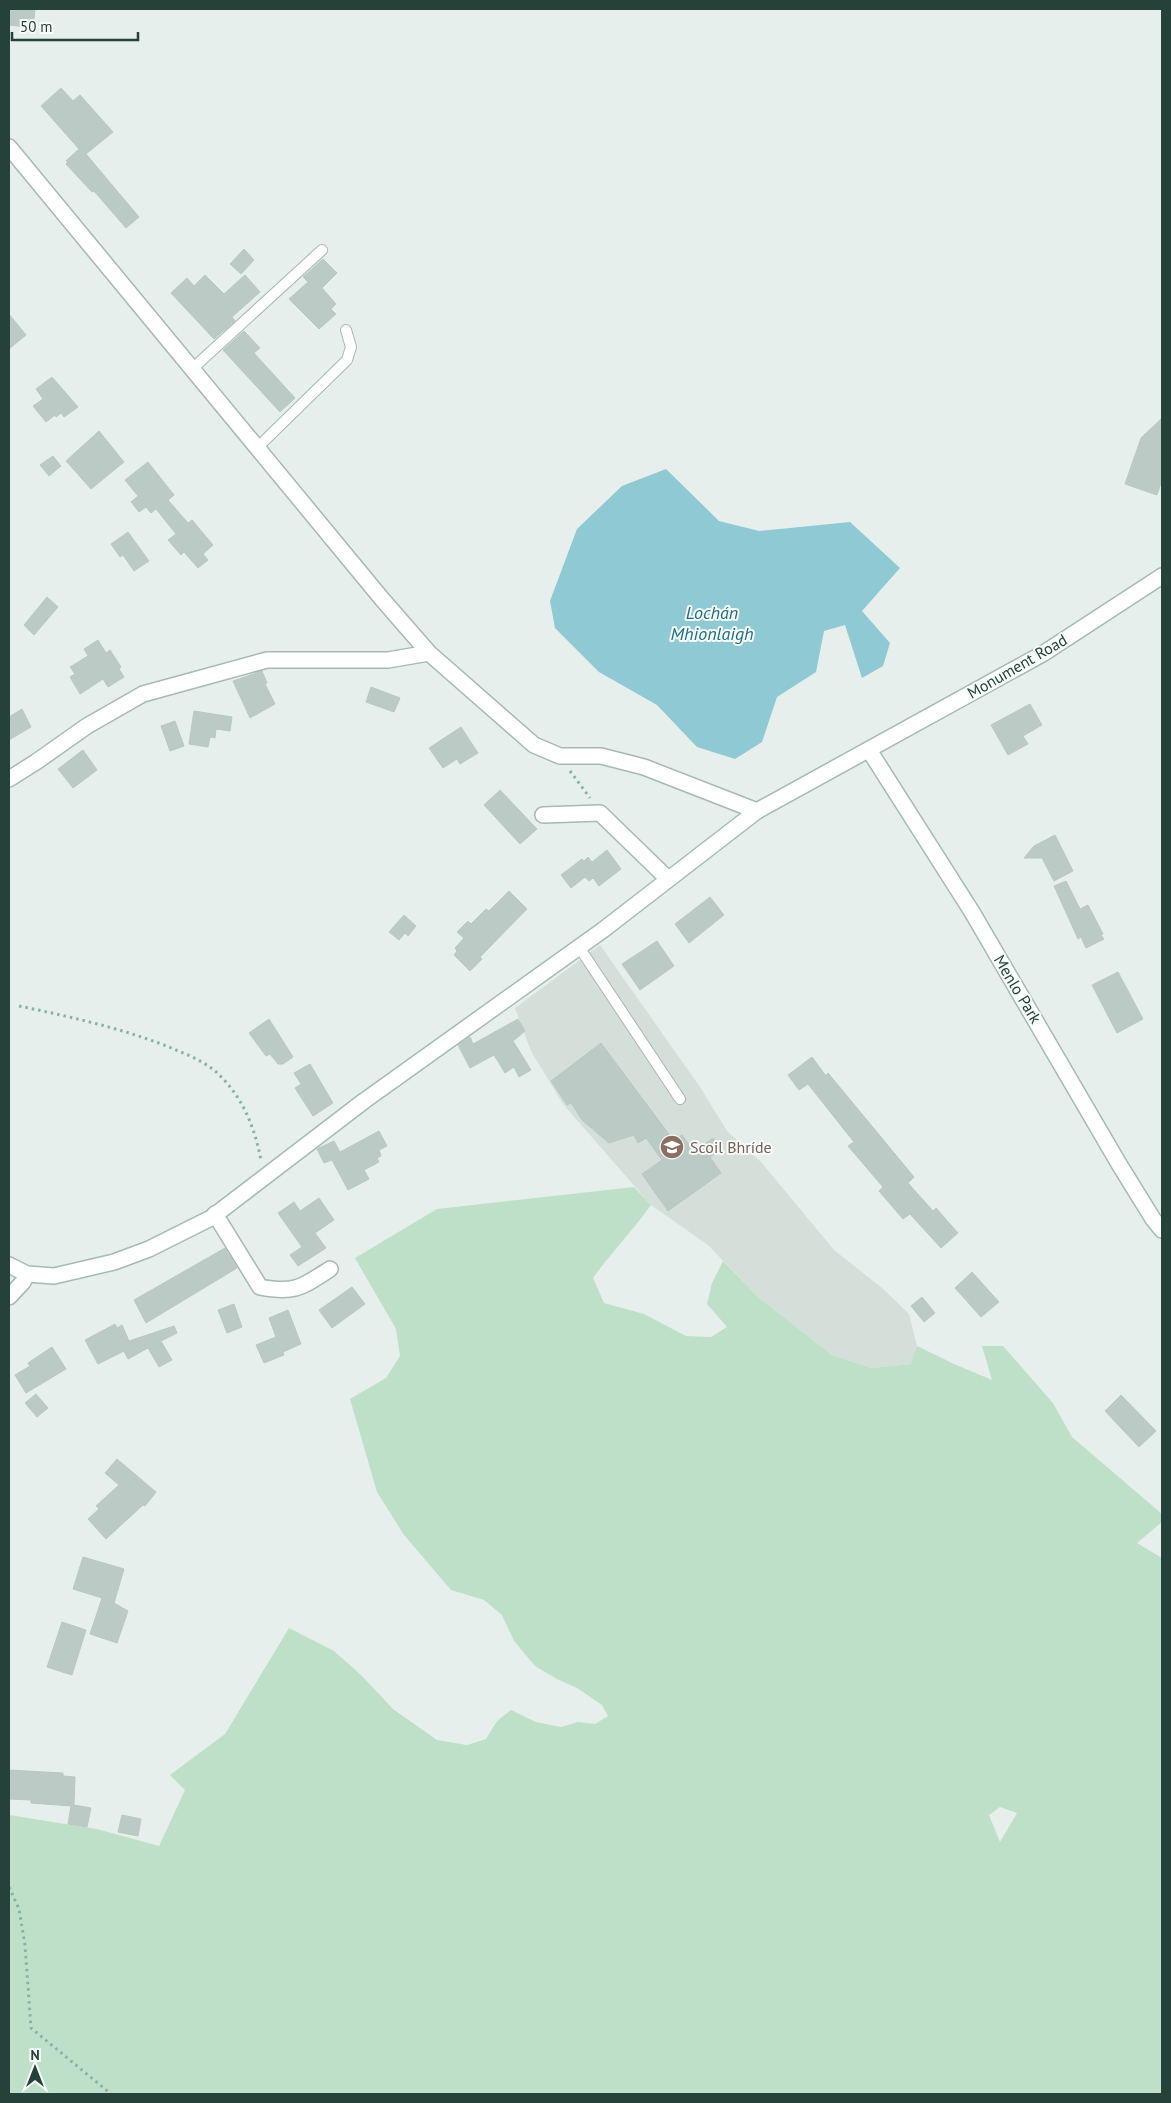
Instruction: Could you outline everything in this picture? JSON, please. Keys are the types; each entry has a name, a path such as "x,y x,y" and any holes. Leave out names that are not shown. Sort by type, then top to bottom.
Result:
{"street":[{"path":"9,147 382,599 429,653 534,745 560,756 601,756 644,767 757,811"},
{"name":"Monument Road","path":"26,1274 54,1276 114,1262 149,1249 215,1214 486,1012 579,947 757,811 1044,653 1162,576"},
{"path":"9,779 87,726 143,694 267,660 388,660 429,653"},
{"name":"Menlo Park","path":"869,750 972,912 1119,1164 1153,1219 1162,1230"},
{"path":"543,815 600,813 668,879"},
{"path":"215,1214 260,1287 282,1291 302,1287 330,1269"},
{"path":"9,1265 26,1274 23,1282 9,1297"}],"lane":[{"path":"192,369 322,250"},
{"path":"257,448 347,360 350,347 346,330"},
{"path":"579,947 680,1099"}],"path":[{"path":"560,756 600,813"},
{"path":"20,1006 98,1024 158,1043 194,1058 215,1071 240,1099 257,1136 263,1177"},
{"path":"9,1887 19,1909 25,1945 31,2028 111,2094"}],"shaded area":[{"name":"Scoil Bhríde","path":"600,945 700,1087 727,1131 761,1162 834,1250 882,1288 909,1314 917,1346 912,1364 872,1368 832,1355 759,1298 708,1245 651,1205 563,1104 531,1051 515,1008"}],"green space":[{"path":"634,1187 651,1205 593,1278 604,1303 644,1314 686,1336 711,1337 727,1327 707,1304 712,1283 723,1261 759,1298 832,1355 872,1368 911,1364 917,1346 992,1380 982,1346 1003,1346 1053,1403 1072,1437 1162,1514 1162,1522 1137,1543 1162,1558 1162,2094 9,2094 9,1815 97,1829 159,1846 185,1790 170,1775 225,1734 289,1628 334,1651 361,1675 393,1709 437,1740 467,1745 486,1739 497,1721 511,1710 536,1722 561,1727 578,1722 595,1724 608,1716 602,1705 577,1688 535,1666 514,1641 502,1615 484,1600 451,1590 404,1535 377,1492 350,1399 386,1378 400,1356 396,1329 355,1258 437,1209","holes":["1000,1807 1017,1813 1000,1842 989,1815"]}],"water":[{"name":"Lochán Mhionlaigh","path":"666,469 719,521 759,531 850,522 900,568 862,611 890,643 883,666 862,678 845,625 824,631 816,672 777,697 762,742 735,759 697,747 657,705 599,672 555,628 550,601 577,529 622,486"}],"building":[{"path":"11,9 35,9 33,28 9,25"},
{"path":"61,88 73,101 80,95 113,132 86,154 139,217 126,228 94,191 92,192 66,164 68,162 66,161 79,149 41,106"},
{"path":"244,249 254,260 241,274 230,264"},
{"path":"323,259 337,273 322,288 336,304 331,309 336,314 319,329 289,299 308,282 303,277"},
{"path":"205,275 224,294 245,275 260,292 232,317 235,321 214,339 171,293 187,278 194,286"},
{"path":"9,314 26,335 9,349"},
{"path":"244,331 260,348 254,353 295,398 280,412 223,350"},
{"path":"52,377 78,407 64,417 61,413 46,422 33,406 43,399 36,389"},
{"path":"1162,418 1162,480 1157,495 1125,484 1141,438"},
{"path":"99,431 124,462 91,489 66,461"},
{"path":"53,456 61,466 49,476 40,465"},
{"path":"148,462 174,495 168,500 188,523 192,520 213,545 203,554 208,560 198,568 184,552 181,555 168,540 176,534 156,509 151,513 146,507 139,512 131,502 138,496 125,480"},
{"path":"128,532 149,561 134,571 123,555 120,557 111,544"},
{"path":"47,597 58,607 34,635 24,625"},
{"path":"98,640 106,653 110,650 121,667 119,669 124,677 108,687 103,679 80,694 70,677 75,674 70,667 88,656 84,649"},
{"path":"262,671 267,683 265,684 275,704 250,718 233,681"},
{"path":"371,687 400,698 394,712 366,702"},
{"path":"1030,704 1042,725 1023,736 1028,744 1008,755 991,725"},
{"path":"22,709 31,727 9,740 9,717"},
{"path":"194,711 232,717 230,731 216,729 215,738 210,737 208,747 189,744"},
{"path":"175,721 184,746 170,751 161,726"},
{"path":"461,727 478,753 460,764 457,759 443,768 429,748"},
{"path":"83,750 97,770 73,788 58,769"},
{"path":"500,790 537,829 520,844 484,805"},
{"path":"1055,835 1073,871 1054,881 1042,858 1024,858 1034,846"},
{"path":"607,850 621,869 599,886 593,878 589,881 585,877 571,888 561,875 582,859 584,861 588,857 592,862"},
{"path":"1066,881 1080,909 1088,905 1103,934 1101,935 1104,939 1086,948 1081,937 1078,939 1054,886"},
{"path":"509,891 527,909 480,957 482,959 470,971 454,955 457,951 455,948 464,938 457,932 468,921 471,924 486,909 489,911"},
{"path":"710,897 724,915 689,943 675,924"},
{"path":"404,915 416,926 408,936 405,933 399,940 389,932"},
{"path":"657,941 674,966 640,990 622,964"},
{"path":"1118,972 1143,1019 1117,1033 1092,985"},
{"path":"269,1019 293,1057 283,1064 278,1064 270,1054 266,1056 249,1033"},
{"path":"518,1019 525,1031 513,1041 531,1070 519,1077 514,1067 505,1073 494,1055 470,1068 458,1045 470,1037 473,1044"},
{"path":"601,1043 674,1141 682,1135 694,1152 713,1138 721,1149 710,1157 721,1173 668,1211 642,1174 662,1160 646,1138 638,1143 634,1135 609,1143 582,1120 571,1103 567,1105 551,1081"},
{"path":"812,1057 826,1076 828,1073 914,1177 908,1183 933,1211 936,1208 958,1233 941,1248 910,1214 903,1219 879,1191 883,1187 848,1146 854,1142 808,1084 799,1090 788,1075"},
{"path":"310,1064 333,1103 313,1116 295,1088 301,1084 294,1073"},
{"path":"379,1131 387,1146 379,1150 381,1156 377,1158 379,1162 364,1170 369,1179 348,1190 332,1160 324,1163 317,1149 334,1141 340,1152"},
{"path":"319,1198 334,1220 315,1233 326,1248 298,1266 290,1255 302,1247 278,1213 294,1202 300,1211"},
{"path":"225,1248 237,1268 146,1323 134,1300"},
{"path":"972,1272 999,1302 981,1317 955,1288"},
{"path":"352,1287 365,1304 332,1328 319,1310"},
{"path":"922,1297 935,1313 924,1322 911,1306"},
{"path":"234,1304 242,1327 227,1333 218,1310"},
{"path":"288,1310 301,1344 283,1352 284,1355 264,1363 256,1345 276,1337 269,1318"},
{"path":"115,1324 117,1328 122,1325 129,1341 174,1326 177,1333 161,1341 172,1360 159,1367 148,1348 128,1359 124,1351 98,1364 85,1340"},
{"path":"52,1347 66,1369 26,1393 15,1375 30,1366 28,1363"},
{"path":"36,1394 48,1408 37,1417 25,1403"},
{"path":"1121,1395 1156,1431 1139,1447 1105,1411"},
{"path":"117,1459 156,1492 145,1506 143,1505 106,1539 88,1519 99,1509 96,1506 119,1485 105,1473"},
{"path":"83,1557 124,1569 114,1603 128,1611 117,1643 90,1634 102,1598 73,1589"},
{"path":"62,1622 86,1630 72,1675 47,1667"},
{"path":"9,1770 63,1773 63,1776 75,1777 74,1805 91,1808 87,1827 68,1824 71,1806 31,1803 31,1800 9,1799"},
{"path":"122,1815 141,1819 138,1836 118,1832"}],"place":[{"name":"Scoil Bhríde","path":"672,1147"}]}
